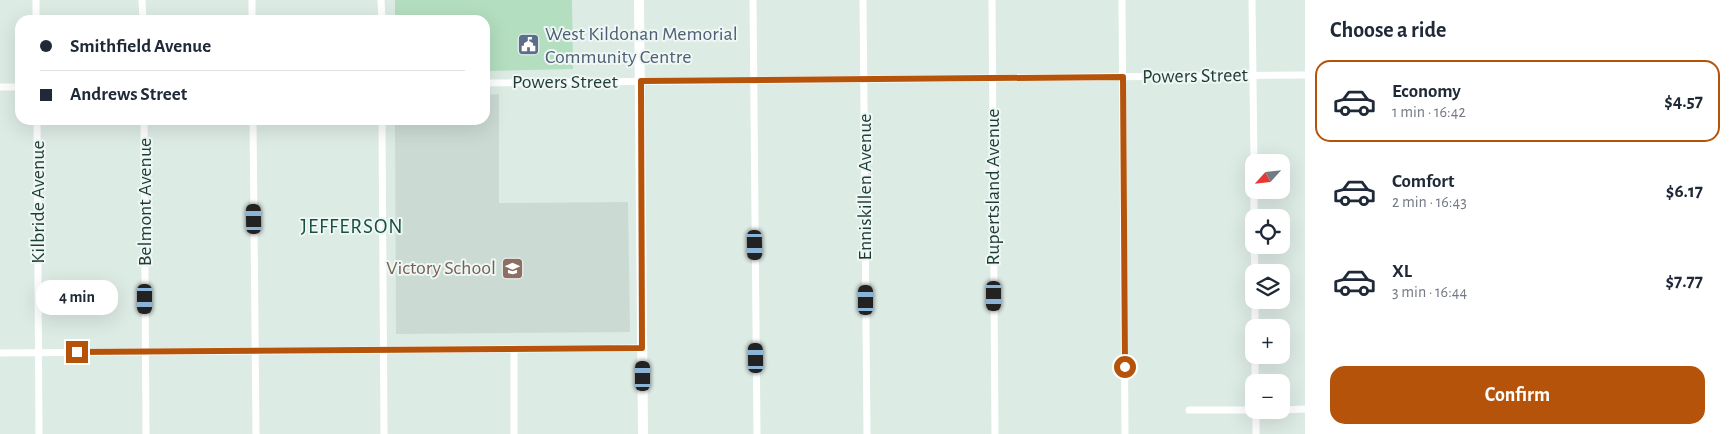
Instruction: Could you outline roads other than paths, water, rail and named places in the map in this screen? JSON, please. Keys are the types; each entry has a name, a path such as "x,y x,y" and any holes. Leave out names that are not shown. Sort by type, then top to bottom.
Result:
{"street":[{"path":"36,0 36,15"},
{"path":"142,0 143,15"},
{"path":"252,0 252,15"},
{"path":"381,0 382,15"},
{"path":"639,0 643,434"},
{"path":"753,0 757,434"},
{"name":"Enniskillen Avenue","path":"863,0 867,434"},
{"name":"Rupertsland Avenue","path":"992,0 995,434"},
{"path":"1122,0 1125,434"},
{"path":"1252,0 1254,154"},
{"name":"Powers Street","path":"490,83 1305,76"},
{"path":"0,87 15,87"},
{"name":"Kilbride Avenue","path":"37,125 39,434"},
{"name":"Belmont Avenue","path":"144,125 146,434"},
{"path":"253,125 256,434"},
{"path":"382,125 384,434"},
{"path":"0,353 642,348"},
{"path":"514,349 514,434"},
{"path":"1290,410 1305,409"},
{"path":"1189,410 1245,410"},
{"path":"1255,419 1256,434"}],"place":[{"name":"West Kildonan Memorial Community Centre","path":"529,45"},
{"name":"Victory School","path":"512,268"}],"district":[{"name":"JEFFERSON","path":"352,226"}]}
